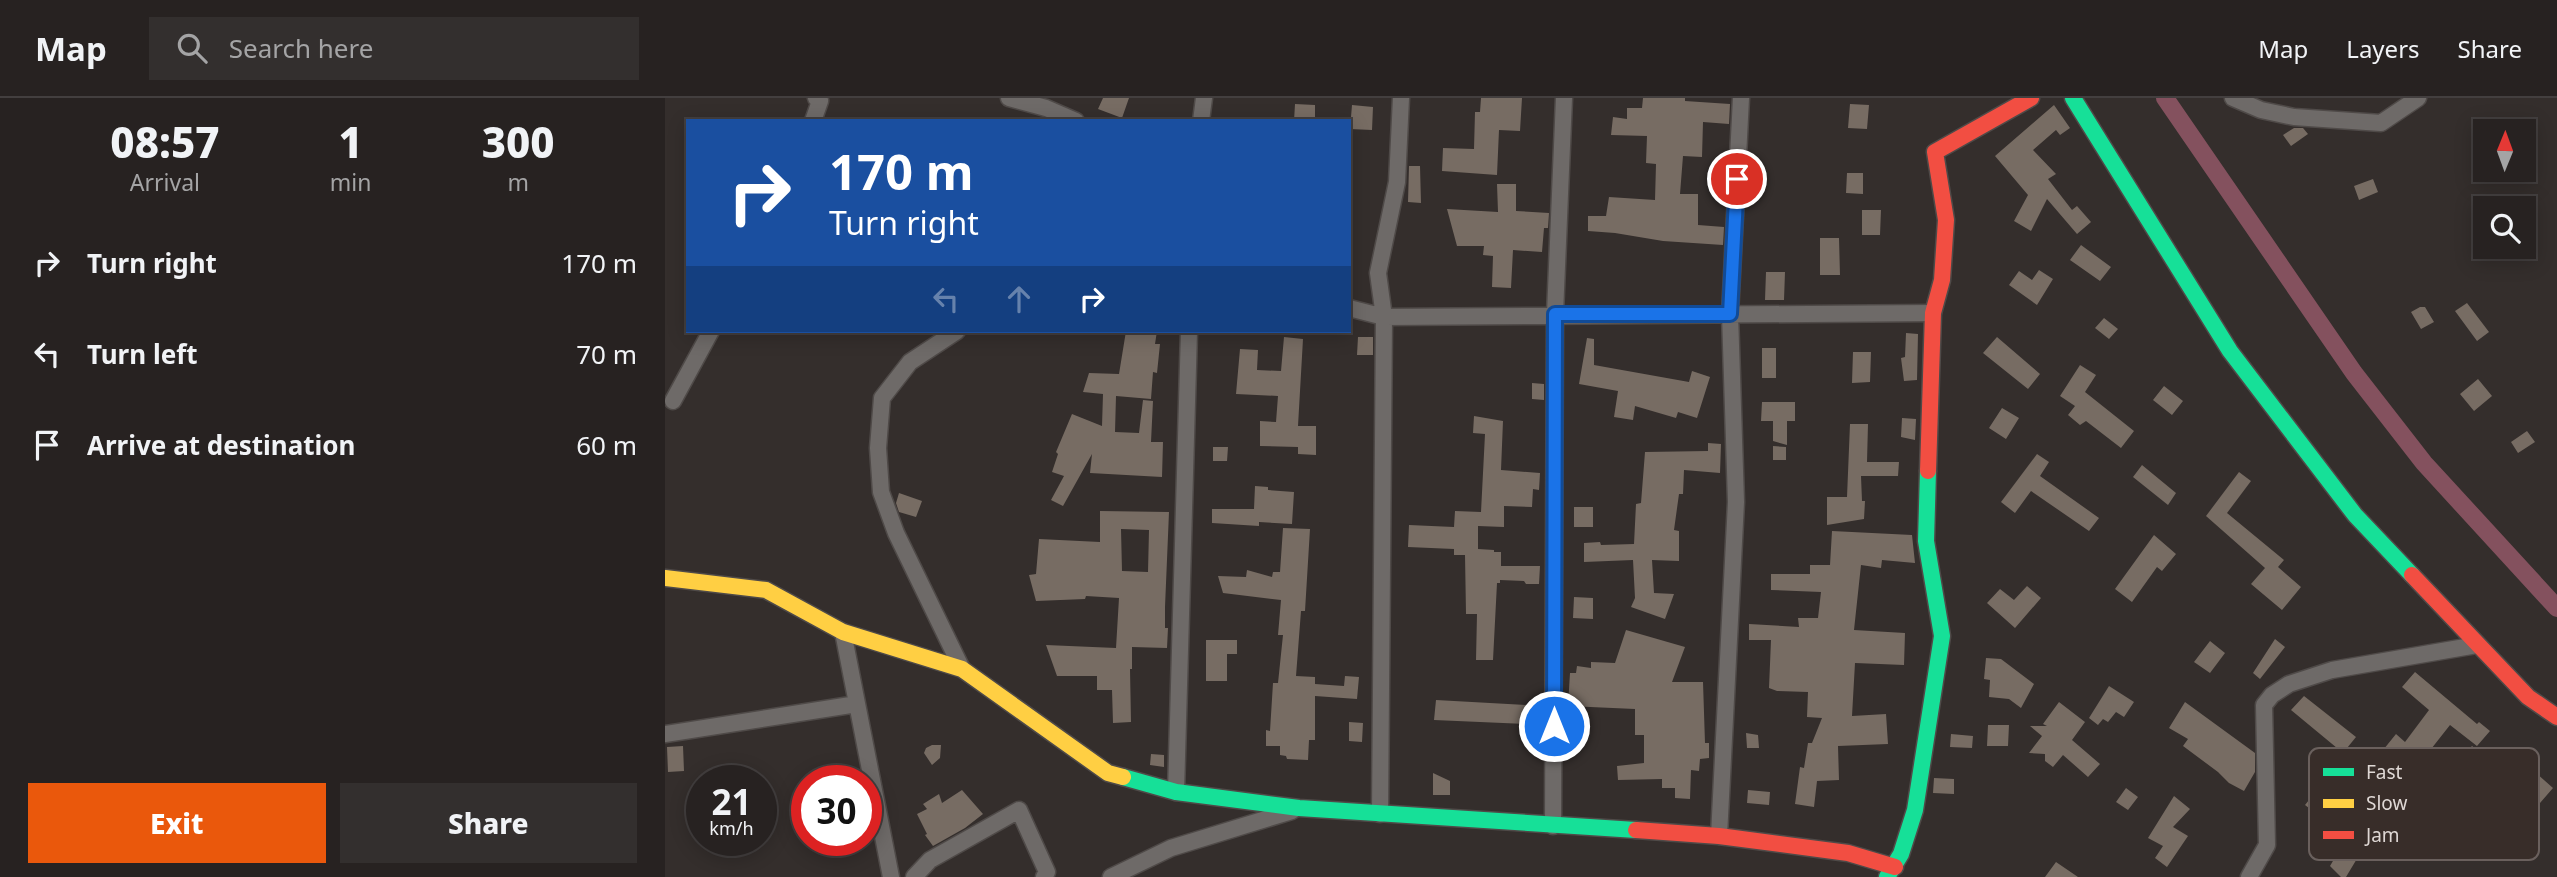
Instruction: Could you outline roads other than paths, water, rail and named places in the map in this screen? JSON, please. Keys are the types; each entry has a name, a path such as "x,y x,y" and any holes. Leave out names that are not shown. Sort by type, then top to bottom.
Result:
{"street":[{"path":"814,119 820,101 816,98"},
{"path":"1009,98 1046,108 1071,119"},
{"path":"1201,119 1205,98"},
{"path":"1380,814 1384,317 1378,273 1397,182 1401,98"},
{"path":"1553,825 1555,314 1565,98"},
{"path":"1719,836 1737,502 1730,314 1741,98"},
{"path":"665,578 766,590 843,632 962,669 1108,773 1176,792 1299,808 1719,836 1848,853 1897,874 1916,810 1942,636 1926,541 1933,313 1941,280 1947,220 1935,152 2031,98"},
{"path":"2073,98 2230,351 2355,515 2528,697 2557,717"},
{"path":"2233,98 2261,110 2294,117 2381,123 2418,98"},
{"path":"1351,309 1384,317 1933,313"},
{"path":"673,401 710,333"},
{"path":"954,333 910,362 882,398 878,448 881,492 896,533 962,669"},
{"path":"1176,792 1189,333"},
{"path":"843,632 891,877"},
{"path":"2249,877 2267,845 2264,705 2272,695 2289,684 2332,670 2477,645"},
{"path":"665,734 857,704"},
{"path":"1111,877 1171,848 1299,808"},
{"path":"914,877 930,860 1019,810 1047,872 1044,877"}],"waterway":[{"path":"2165,98 2354,373 2424,463 2557,608"}]}
